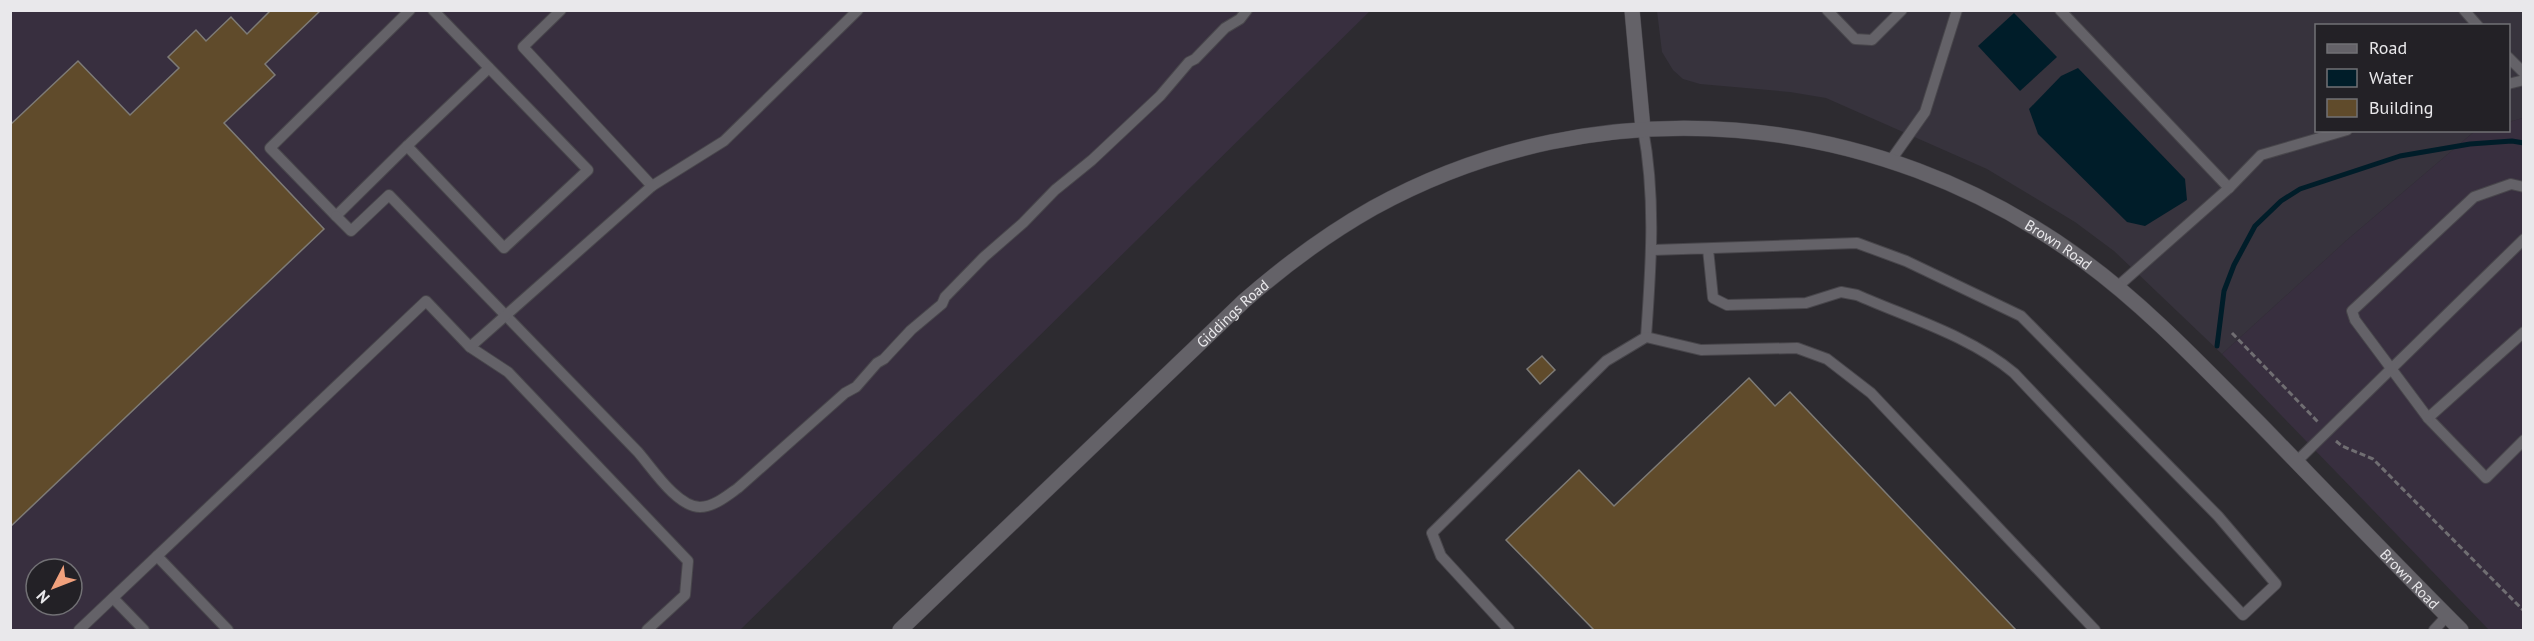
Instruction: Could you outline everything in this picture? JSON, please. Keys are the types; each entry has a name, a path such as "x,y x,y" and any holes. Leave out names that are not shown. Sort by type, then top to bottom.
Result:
{"main road":[{"path":"1632,10 1643,129"},
{"name":"Brown Road","path":"1643,129 1706,128 1768,132 1834,144 1891,160 1963,189 2018,217 2066,248 2117,287 2167,332 2461,630"},
{"name":"Giddings Road","path":"900,630 1228,316 1272,277 1329,235 1403,193 1477,162 1561,140 1643,129"}],"lane":[{"path":"410,10 270,148 351,231 389,195 638,452 676,496 691,505 702,508 721,500 738,488 846,393 856,387 877,363 942,304 945,297 984,257 1023,223 1055,190 1092,160 1160,96 1188,62 1196,59 1225,28 1240,19 1247,10"},
{"path":"407,146 504,248 588,170 433,10"},
{"path":"561,10 522,47 652,186"},
{"path":"470,346 652,186 724,141 858,10"},
{"path":"1827,10 1855,39 1872,40 1902,10"},
{"path":"1891,160 1925,112 1957,10"},
{"path":"2060,10 2229,188"},
{"path":"2464,10 2476,24"},
{"path":"2510,59 2523,73"},
{"path":"336,216 489,68"},
{"path":"1643,129 1649,160 1653,250 1646,337"},
{"path":"2117,287 2229,188 2261,155 2340,132"},
{"path":"2523,187 2511,184 2474,197 2352,310 2355,320 2428,418 2486,478 2523,440"},
{"path":"2296,462 2523,239"},
{"path":"1653,250 1857,243 1906,261 2021,316 2211,508 2276,584 2243,615 1998,359 1949,334 1857,295 1841,292 1806,303 1727,305 1713,298 1707,249"},
{"path":"79,630 426,300 470,346 508,372 688,561 685,595 647,630"},
{"path":"2428,418 2523,332"},
{"path":"1509,630 1441,556 1432,533 1606,361 1646,337 1701,350 1797,348 1827,359 1871,393 2094,630"},
{"path":"157,556 228,630"},
{"path":"113,598 144,630"},
{"path":"2433,630 2447,616"}],"path":[{"path":"2232,333 2342,446 2373,459 2523,612"}],"shaded area":[{"path":"10,11 1370,11 740,630 11,630"},
{"path":"1657,11 2523,11 2523,118 2510,122 2510,24 2315,24 2315,132 2474,132 2347,240 2222,354 2114,251 2075,222 1987,169 1826,98 1790,92 1700,84 1683,79 1673,70 1662,52"},
{"path":"2523,118 2523,630 2489,630 2222,354 2347,240 2474,132 2510,132 2510,122"}],"water":[{"path":"2014,13 2057,57 2020,91 1978,46"},
{"path":"2078,68 2185,179 2187,200 2145,226 2127,222 2038,134 2029,109 2061,76"}],"building":[{"path":"271,10 321,10 265,64 275,75 224,123 324,229 10,527 10,125 78,61 130,115 179,68 168,57 196,30 206,41 231,17 247,34"},
{"path":"1542,356 1555,370 1540,384 1527,369"},
{"path":"1749,378 1775,406 1790,392 2016,630 1594,630 1506,540 1579,470 1614,506"}],"waterway":[{"path":"2217,346 2224,291 2234,265 2255,226 2281,201 2300,189 2400,156 2470,144 2512,141 2524,143"}]}
